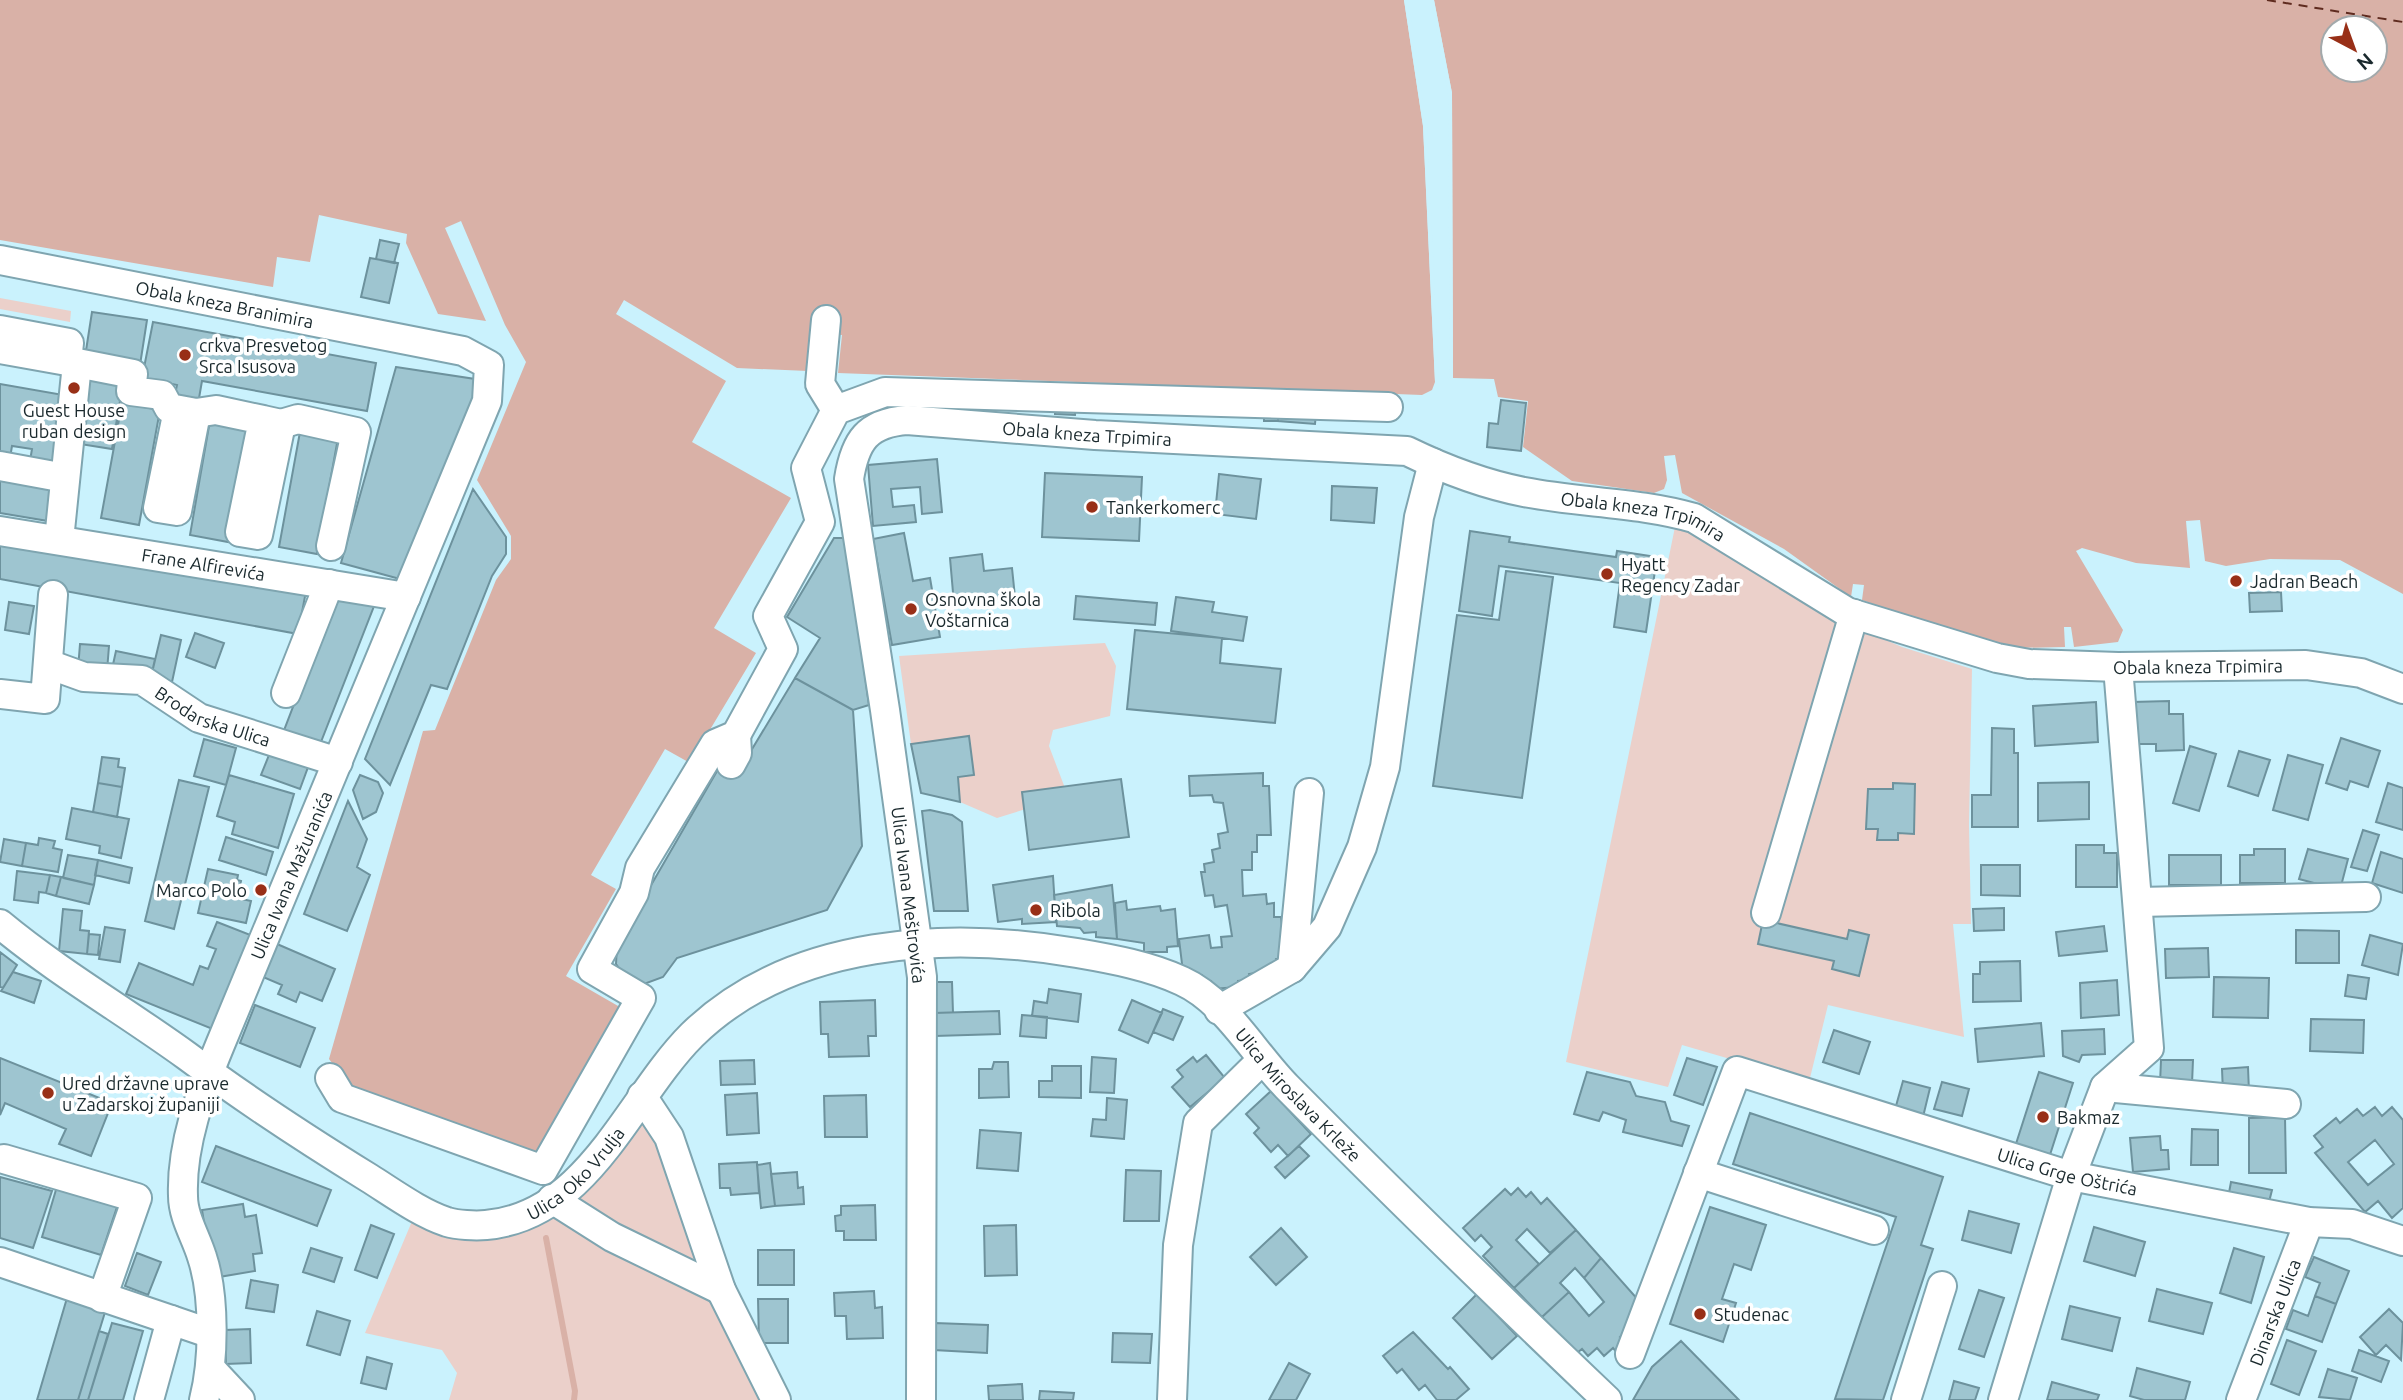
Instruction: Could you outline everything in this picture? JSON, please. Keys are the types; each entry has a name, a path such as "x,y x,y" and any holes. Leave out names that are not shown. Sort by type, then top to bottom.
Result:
{"street":[{"name":"Obala kneza Branimira","path":"0,260 463,351 488,365"},
{"path":"826,320 820,384 836,410"},
{"path":"0,330 69,343 72,362 65,478 58,540"},
{"path":"0,349 133,374 131,391 162,395 165,405 187,412 216,410 272,422 298,419 356,432 331,546"},
{"name":"Ulica Ivana Mažuranića","path":"204,1400 212,1370 209,1301 203,1259 183,1198 185,1162 209,1073 487,401 488,365"},
{"path":"820,522 806,468 836,410 885,392 1388,407"},
{"name":"Obala kneza Trpimira","path":"863,438 888,422 907,420 1095,435 1407,451 1465,475 1523,492 1665,510 1694,518 1815,594 1854,614 1997,658 2029,664 2118,667 2305,665 2361,673 2403,689"},
{"name":"Ulica Ivana Meštrovića","path":"863,438 855,452 849,480 885,710 922,977 920,1400"},
{"path":"1219,1010 1292,968 1327,926 1362,847 1381,781 1419,517 1433,463"},
{"path":"0,466 65,478"},
{"path":"731,764 737,753 736,735 783,649 768,616 820,522 853,511"},
{"name":"Frane Alfirevića","path":"0,531 406,597"},
{"path":"286,694 329,584"},
{"path":"0,694 45,699 53,595"},
{"path":"1766,913 1854,614"},
{"name":"Brodarska Ulica","path":"48,664 84,677 142,680 199,718 338,762"},
{"path":"2003,1400 2071,1176 2105,1087 2149,1048 2118,667"},
{"path":"330,1078 342,1098 543,1170 640,998 592,969 634,892 640,868 715,744 736,735"},
{"path":"1292,968 1309,793"},
{"path":"2137,902 2366,897"},
{"name":"Ulica Oko Vrulja","path":"0,924 301,1136 449,1223 486,1225 524,1215 552,1199 579,1178 695,1032 732,1003 772,980 837,957 916,945"},
{"name":"Ulica Miroslava Krleže","path":"916,945 1030,945 1117,960 1185,982 1219,1010 1262,1060 1444,1244 1607,1400"},
{"path":"1172,1400 1178,1245 1198,1123 1262,1060"},
{"name":"Ulica Grge Oštrića","path":"1698,1173 1737,1071 2071,1176 2309,1222 2352,1224 2403,1241"},
{"path":"2105,1087 2286,1104"},
{"path":"642,1096 669,1137 721,1290 776,1400"},
{"path":"5,1159 137,1198 102,1298"},
{"path":"1630,1354 1698,1173 1874,1230"},
{"path":"552,1199 612,1237 721,1290"},
{"name":"Dinarska Ulica","path":"2241,1400 2309,1222"},
{"path":"0,1262 209,1333"},
{"path":"1906,1400 1942,1286"},
{"path":"149,1400 171,1321"},
{"path":"212,1370 240,1400"}],"shaded area":[{"path":"0,0 1404,0 1423,126 1435,382 1432,390 1422,395 838,373 842,335 810,333 808,371 737,368 624,300 616,314 726,381 692,442 791,498 714,628 756,653 690,763 665,749 591,875 616,889 566,976 625,1010 536,1162 351,1088 329,1059 423,731 435,730 496,580 511,559 511,536 477,480 526,362 505,325 461,221 445,228 486,321 438,314 406,243 407,234 319,215 310,262 277,257 273,287 0,240"},
{"path":"1434,0 2403,0 2403,594 2340,560 2270,559 2226,566 2205,561 2200,520 2186,521 2190,568 2136,563 2082,548 2076,551 2123,630 2118,642 2074,647 2071,627 2064,627 2065,647 2014,648 1977,640 1862,600 1864,585 1853,584 1851,597 1784,549 1682,493 1675,455 1664,456 1667,480 1664,489 1654,493 1572,481 1523,447 1528,401 1498,397 1494,379 1453,378 1452,93"},
{"path":"0,298 71,311 70,322 0,309"},
{"path":"1676,522 1846,623 1902,647 1972,669 1969,825 1971,924 1953,924 1964,1037 1828,1005 1809,1082 1682,1045 1668,1087 1566,1062"},
{"path":"1105,643 1116,666 1110,716 1053,730 1049,746 1068,796 997,818 960,802 958,777 974,775 969,737 911,744 899,656"},
{"path":"642,1096 776,1400 449,1400 457,1373 442,1350 365,1333 418,1207 449,1223 524,1215"}],"pier":[{"path":"1404,0 1408,0 1427,126 1439,381 1435,382 1423,126"},
{"path":"1431,0 1434,0 1452,93 1453,378 1450,379 1448,94"}],"building":[{"path":"380,240 399,244 394,263 376,259"},
{"path":"370,258 398,263 389,303 361,297"},
{"path":"92,312 147,320 140,365 85,357"},
{"path":"153,322 376,363 367,411 202,381 198,404 174,399 177,385 142,378"},
{"path":"396,367 475,379 481,390 400,579 341,563"},
{"path":"81,376 123,383 112,449 80,444 88,403 76,401"},
{"path":"0,384 69,396 57,466 30,461 32,449 12,446 10,458 0,456"},
{"path":"1501,400 1526,403 1521,451 1487,447 1489,423 1498,424"},
{"path":"1055,402 1076,403 1075,415 1055,414"},
{"path":"122,403 160,410 139,525 101,518"},
{"path":"1264,410 1278,411 1278,421 1264,421"},
{"path":"1278,411 1316,413 1315,424 1278,421"},
{"path":"210,420 248,426 228,542 190,535"},
{"path":"300,432 338,438 317,554 279,547"},
{"path":"937,459 942,512 922,514 920,487 891,489 893,507 914,505 916,522 873,526 868,465"},
{"path":"0,473 61,483 54,522 0,513"},
{"name":"Tankerkomerc","path":"1045,473 1142,477 1139,541 1042,537"},
{"path":"1219,474 1261,479 1256,519 1215,514"},
{"path":"1332,486 1377,488 1374,523 1331,520"},
{"path":"473,489 506,537 506,554 492,576 447,689 431,685 390,785 365,759"},
{"name":"Hyatt Regency Zadar","path":"1470,531 1510,537 1509,542 1616,557 1617,551 1657,557 1646,632 1614,627 1620,583 1499,566 1492,616 1459,611"},
{"name":"Osnovna škola Voštarnica","path":"904,533 913,581 930,578 940,637 892,645 873,539"},
{"path":"0,535 306,591 298,634 0,579"},
{"path":"834,538 846,538 869,705 853,710 795,678 820,638 787,617"},
{"path":"982,554 984,571 1012,568 1015,597 954,604 950,558"},
{"path":"1506,571 1553,577 1522,798 1433,786 1457,615 1499,620"},
{"path":"339,587 376,601 319,747 283,733"},
{"path":"2281,592 2282,611 2250,612 2249,593"},
{"path":"1076,596 1157,603 1155,625 1074,619"},
{"path":"1176,597 1214,602 1212,612 1247,617 1243,641 1171,631"},
{"path":"9,602 34,606 29,634 5,630"},
{"path":"1135,630 1222,638 1220,663 1281,669 1275,723 1127,709"},
{"path":"195,633 224,643 215,668 186,657"},
{"path":"161,635 181,640 172,682 151,677"},
{"path":"80,644 109,646 107,671 78,669"},
{"path":"116,651 155,659 151,677 112,669"},
{"path":"795,678 853,710 862,846 827,910 677,958 663,977 644,984 626,978 616,964 617,944 724,759 740,769"},
{"path":"2169,701 2169,714 2183,714 2184,750 2156,751 2156,744 2134,744 2132,702"},
{"path":"2096,702 2098,742 2035,746 2033,706"},
{"path":"1992,728 2014,729 2014,753 2018,753 2018,827 1972,827 1972,795 1991,795"},
{"path":"969,736 974,775 958,777 960,802 921,793 911,744"},
{"path":"2341,738 2380,751 2368,787 2350,781 2347,790 2326,783"},
{"path":"204,739 236,748 226,785 194,776"},
{"path":"273,745 311,759 300,789 261,775"},
{"path":"2190,746 2216,754 2199,811 2173,803"},
{"path":"2239,751 2270,760 2258,796 2228,786"},
{"path":"2288,755 2323,765 2308,820 2273,810"},
{"path":"102,757 119,759 118,767 125,768 122,787 98,783"},
{"path":"1263,773 1263,786 1269,786 1271,835 1257,835 1257,852 1252,852 1252,870 1242,870 1243,896 1266,894 1267,904 1274,903 1274,917 1281,917 1282,926 1288,926 1291,957 1276,959 1277,969 1249,974 1250,980 1238,981 1238,987 1212,989 1211,981 1202,982 1202,975 1192,976 1183,972 1179,939 1209,935 1211,948 1222,947 1221,937 1232,936 1227,905 1215,907 1213,895 1205,896 1201,872 1205,872 1204,864 1214,862 1212,850 1220,848 1218,834 1228,832 1223,803 1214,802 1212,795 1190,796 1189,776"},
{"path":"229,775 294,794 278,848 232,834 235,822 217,816"},
{"path":"360,775 378,782 383,793 376,812 363,819 353,790"},
{"path":"1121,779 1129,837 1029,850 1022,792"},
{"path":"179,780 209,787 174,929 145,921"},
{"path":"2089,782 2089,819 2038,821 2038,783"},
{"path":"98,783 122,787 117,817 93,812"},
{"path":"1893,783 1915,784 1914,834 1898,833 1898,840 1877,840 1878,829 1866,829 1868,789 1893,789"},
{"path":"2388,783 2403,788 2403,830 2376,822"},
{"path":"348,801 367,839 357,867 370,875 347,931 304,914"},
{"path":"72,808 129,819 121,858 99,853 100,846 66,839"},
{"path":"922,811 952,815 962,822 968,911 934,911"},
{"path":"2363,830 2379,835 2367,871 2351,867"},
{"path":"226,837 273,852 266,875 219,860"},
{"path":"39,838 55,841 53,848 62,850 58,872 22,866 26,843 38,845"},
{"path":"4,839 26,843 22,866 0,862"},
{"path":"2076,845 2104,845 2104,853 2117,853 2117,887 2076,887"},
{"path":"2254,849 2285,849 2285,883 2240,883 2240,855 2254,855"},
{"path":"2308,849 2348,859 2340,890 2299,879"},
{"path":"2381,852 2403,859 2403,893 2372,883"},
{"path":"68,855 98,860 94,885 63,878"},
{"path":"2169,855 2221,855 2221,885 2169,885"},
{"path":"98,860 132,868 129,883 95,875"},
{"path":"1981,865 2020,865 2020,896 1981,895"},
{"path":"208,869 238,875 237,880 241,881 237,898 251,901 246,923 198,913"},
{"path":"17,871 50,875 46,893 39,892 38,903 14,900"},
{"path":"50,875 61,877 56,896 46,893"},
{"path":"1053,876 1056,922 1022,924 1022,919 998,922 993,885"},
{"path":"61,877 94,885 89,904 56,896"},
{"path":"1112,885 1117,939 1096,937 1096,932 1084,933 1080,928 1057,926 1054,895"},
{"path":"1126,901 1127,910 1160,906 1161,911 1175,909 1178,946 1167,947 1167,952 1144,952 1144,943 1117,939 1115,903"},
{"path":"2004,908 2004,930 1974,931 1973,909"},
{"path":"63,909 82,911 80,930 89,931 87,954 59,951"},
{"path":"1763,920 1847,939 1849,930 1869,935 1859,976 1832,969 1834,961 1758,944"},
{"path":"217,922 253,936 215,1030 126,994 139,963 193,985 200,966 208,969 216,949 207,946"},
{"path":"2104,926 2107,951 2059,956 2056,932"},
{"path":"105,927 125,930 120,962 99,959"},
{"path":"2296,930 2339,931 2339,963 2296,963"},
{"path":"89,934 100,935 98,955 87,954"},
{"path":"2370,935 2403,944 2398,975 2362,965"},
{"path":"277,944 335,969 322,1001 300,992 296,1002 278,994 282,985 263,977"},
{"path":"2208,948 2209,977 2166,978 2165,949"},
{"path":"0,952 17,965 3,988 0,987"},
{"path":"2020,961 2021,1001 1973,1002 1973,974 1980,974 1980,962"},
{"path":"13,972 41,981 34,1003 1,991"},
{"path":"2348,975 2369,978 2366,999 2345,996"},
{"path":"2214,977 2269,978 2268,1018 2213,1017"},
{"path":"2117,980 2119,1015 2081,1018 2080,983"},
{"path":"934,982 952,982 953,1013 934,1013"},
{"path":"1049,989 1081,994 1078,1022 1032,1016 1034,1001 1047,1003"},
{"path":"875,1000 876,1036 868,1036 869,1056 829,1057 828,1034 821,1034 820,1002"},
{"path":"1132,1000 1162,1013 1148,1043 1119,1030"},
{"path":"255,1005 315,1028 300,1067 240,1043"},
{"path":"1163,1009 1183,1017 1173,1040 1153,1032"},
{"path":"999,1011 1000,1034 935,1036 934,1013"},
{"path":"1022,1015 1047,1017 1046,1038 1020,1036"},
{"path":"2311,1019 2364,1020 2363,1053 2310,1051"},
{"path":"2041,1023 2044,1056 1978,1062 1975,1029"},
{"path":"2104,1029 2105,1054 2082,1055 2079,1062 2063,1056 2062,1031"},
{"path":"1834,1030 1870,1042 1859,1074 1823,1062"},
{"path":"1206,1055 1225,1078 1190,1107 1172,1087 1183,1077 1177,1070 1193,1057 1197,1062"},
{"path":"1092,1057 1116,1059 1114,1093 1090,1092"},
{"path":"0,1058 112,1103 91,1156 59,1144 66,1129 5,1103 0,1115"},
{"path":"1687,1058 1717,1067 1703,1105 1674,1095"},
{"path":"754,1060 755,1084 721,1085 720,1061"},
{"path":"2161,1060 2193,1060 2192,1084 2160,1084"},
{"path":"994,1062 1008,1062 1009,1097 979,1098 979,1069 992,1069"},
{"path":"1052,1066 1081,1066 1081,1098 1039,1097 1039,1081 1052,1081"},
{"path":"2248,1067 2249,1092 2223,1093 2222,1069"},
{"path":"1587,1072 1630,1082 1636,1096 1665,1102 1671,1121 1689,1126 1682,1146 1623,1132 1626,1120 1603,1112 1599,1121 1574,1114"},
{"path":"2039,1072 2073,1083 2048,1161 2014,1150"},
{"path":"1903,1081 1930,1088 1922,1121 1894,1113"},
{"path":"1942,1082 1969,1089 1962,1116 1934,1109"},
{"path":"1271,1091 1311,1134 1288,1156 1278,1145 1271,1152 1254,1133 1259,1128 1246,1114"},
{"path":"757,1093 759,1133 727,1135 725,1095"},
{"path":"866,1095 867,1137 825,1137 824,1096"},
{"path":"1107,1098 1127,1100 1124,1139 1091,1136 1093,1119 1106,1120"},
{"path":"2375,1107 2382,1116 2392,1107 2403,1120 2403,1208 2392,1218 2378,1201 2365,1212 2315,1153 2323,1147 2314,1136 2336,1118 2340,1123 2357,1109 2363,1116","holes":["2375,1140 2394,1164 2368,1185 2348,1162"]},
{"path":"1750,1113 1943,1177 1921,1245 1933,1249 1883,1400 1835,1399 1896,1217 1733,1164"},
{"path":"2285,1117 2286,1173 2249,1173 2249,1118"},
{"path":"2192,1129 2218,1130 2218,1165 2191,1165"},
{"path":"980,1130 1021,1133 1018,1171 977,1168"},
{"path":"2160,1136 2161,1150 2168,1150 2169,1169 2133,1172 2130,1138"},
{"path":"216,1146 331,1190 317,1226 202,1182"},
{"path":"1299,1146 1309,1156 1285,1178 1275,1167"},
{"path":"757,1162 759,1193 731,1195 730,1188 720,1188 719,1164"},
{"path":"770,1163 775,1206 761,1208 757,1165"},
{"path":"1126,1170 1161,1171 1159,1221 1124,1221"},
{"path":"797,1172 798,1188 803,1187 804,1204 775,1206 771,1174"},
{"path":"0,1177 52,1191 33,1248 0,1238"},
{"path":"2231,1182 2272,1190 2268,1206 2228,1198"},
{"path":"58,1183 119,1201 101,1255 42,1237"},
{"path":"1518,1188 1526,1197 1531,1192 1541,1204 1547,1198 1576,1230 1550,1253 1527,1229 1516,1240 1539,1264 1514,1288 1483,1256 1492,1247 1481,1235 1475,1241 1463,1228 1505,1189 1511,1195"},
{"path":"243,1204 245,1217 256,1215 262,1253 253,1254 255,1271 213,1278 202,1210"},
{"path":"875,1205 876,1240 844,1240 844,1231 836,1231 835,1216 841,1215 841,1206"},
{"path":"1710,1207 1766,1225 1751,1270 1734,1264 1722,1299 1736,1303 1723,1342 1670,1324"},
{"path":"1969,1211 2019,1224 2011,1253 1962,1240"},
{"path":"371,1225 394,1234 377,1278 355,1270"},
{"path":"1016,1225 1017,1275 985,1276 984,1226"},
{"path":"2094,1227 2145,1242 2135,1276 2084,1261"},
{"path":"1281,1228 1307,1257 1276,1285 1250,1257"},
{"path":"1576,1230 1601,1258 1584,1278 1575,1268 1560,1283 1569,1292 1542,1317 1514,1288"},
{"path":"311,1248 342,1258 334,1282 303,1272"},
{"path":"2234,1248 2264,1257 2251,1303 2220,1293"},
{"path":"758,1250 794,1250 794,1285 758,1285"},
{"path":"137,1253 161,1262 148,1295 125,1286"},
{"path":"2314,1257 2349,1271 2336,1304 2315,1296 2320,1283 2305,1277"},
{"path":"1601,1258 1640,1302 1633,1325 1620,1337 1627,1344 1617,1353 1613,1348 1604,1356 1597,1348 1588,1356 1582,1349 1577,1353 1542,1317 1569,1292 1589,1316 1604,1302 1584,1278"},
{"path":"251,1280 278,1285 274,1312 246,1308"},
{"path":"2157,1289 2212,1303 2203,1334 2149,1321"},
{"path":"1979,1290 2004,1298 1984,1357 1959,1349"},
{"path":"874,1291 875,1308 882,1307 883,1338 847,1339 846,1316 835,1316 834,1293"},
{"path":"1477,1294 1517,1336 1492,1359 1453,1318"},
{"path":"2315,1296 2336,1304 2322,1342 2286,1329 2293,1310 2308,1316"},
{"path":"67,1298 106,1309 78,1400 37,1400"},
{"path":"758,1299 788,1299 788,1343 759,1343"},
{"path":"2070,1306 2120,1318 2112,1351 2062,1339"},
{"path":"2389,1309 2403,1323 2401,1360 2386,1345 2376,1355 2360,1337"},
{"path":"317,1311 350,1321 340,1355 307,1345"},
{"path":"112,1323 143,1331 123,1400 88,1400"},
{"path":"935,1323 988,1325 987,1353 934,1350"},
{"path":"250,1329 251,1363 226,1364 225,1330"},
{"path":"99,1331 108,1334 88,1400 78,1400"},
{"path":"1413,1332 1469,1389 1456,1400 1437,1400 1425,1385 1419,1390 1402,1369 1397,1373 1383,1356"},
{"path":"1113,1333 1152,1334 1150,1363 1112,1362"},
{"path":"2287,1340 2316,1351 2299,1395 2271,1384"},
{"path":"1681,1341 1739,1400 1633,1400 1652,1367"},
{"path":"2359,1350 2389,1361 2381,1382 2352,1371"},
{"path":"367,1357 392,1364 386,1389 361,1383"},
{"path":"1289,1363 1310,1374 1296,1400 1269,1400"},
{"path":"2137,1368 2190,1382 2185,1400 2144,1400 2130,1396"},
{"path":"2328,1369 2357,1378 2350,1400 2319,1397"},
{"path":"1954,1381 1979,1388 1975,1400 1949,1400"},
{"path":"2052,1382 2099,1395 2097,1400 2047,1400"},
{"path":"1022,1384 1023,1400 989,1400 988,1386"},
{"path":"1040,1391 1074,1393 1073,1400 1039,1400"}],"waterway":[{"path":"546,1238 575,1391 574,1400"}],"ferry route":[{"path":"2267,0 2403,22"}],"place":[{"name":"crkva Presvetog Srca Isusova","path":"185,355"},
{"name":"Guest House ruban design","path":"74,388"},
{"name":"Tankerkomerc","path":"1092,507"},
{"name":"Hyatt Regency Zadar","path":"1607,574"},
{"name":"Jadran Beach","path":"2236,581"},
{"name":"Osnovna škola Voštarnica","path":"911,609"},
{"name":"Marco Polo","path":"261,890"},
{"name":"Ribola","path":"1036,910"},
{"name":"Ured državne uprave u Zadarskoj županiji","path":"48,1093"},
{"name":"Bakmaz","path":"2043,1117"},
{"name":"Studenac","path":"1700,1314"}]}
